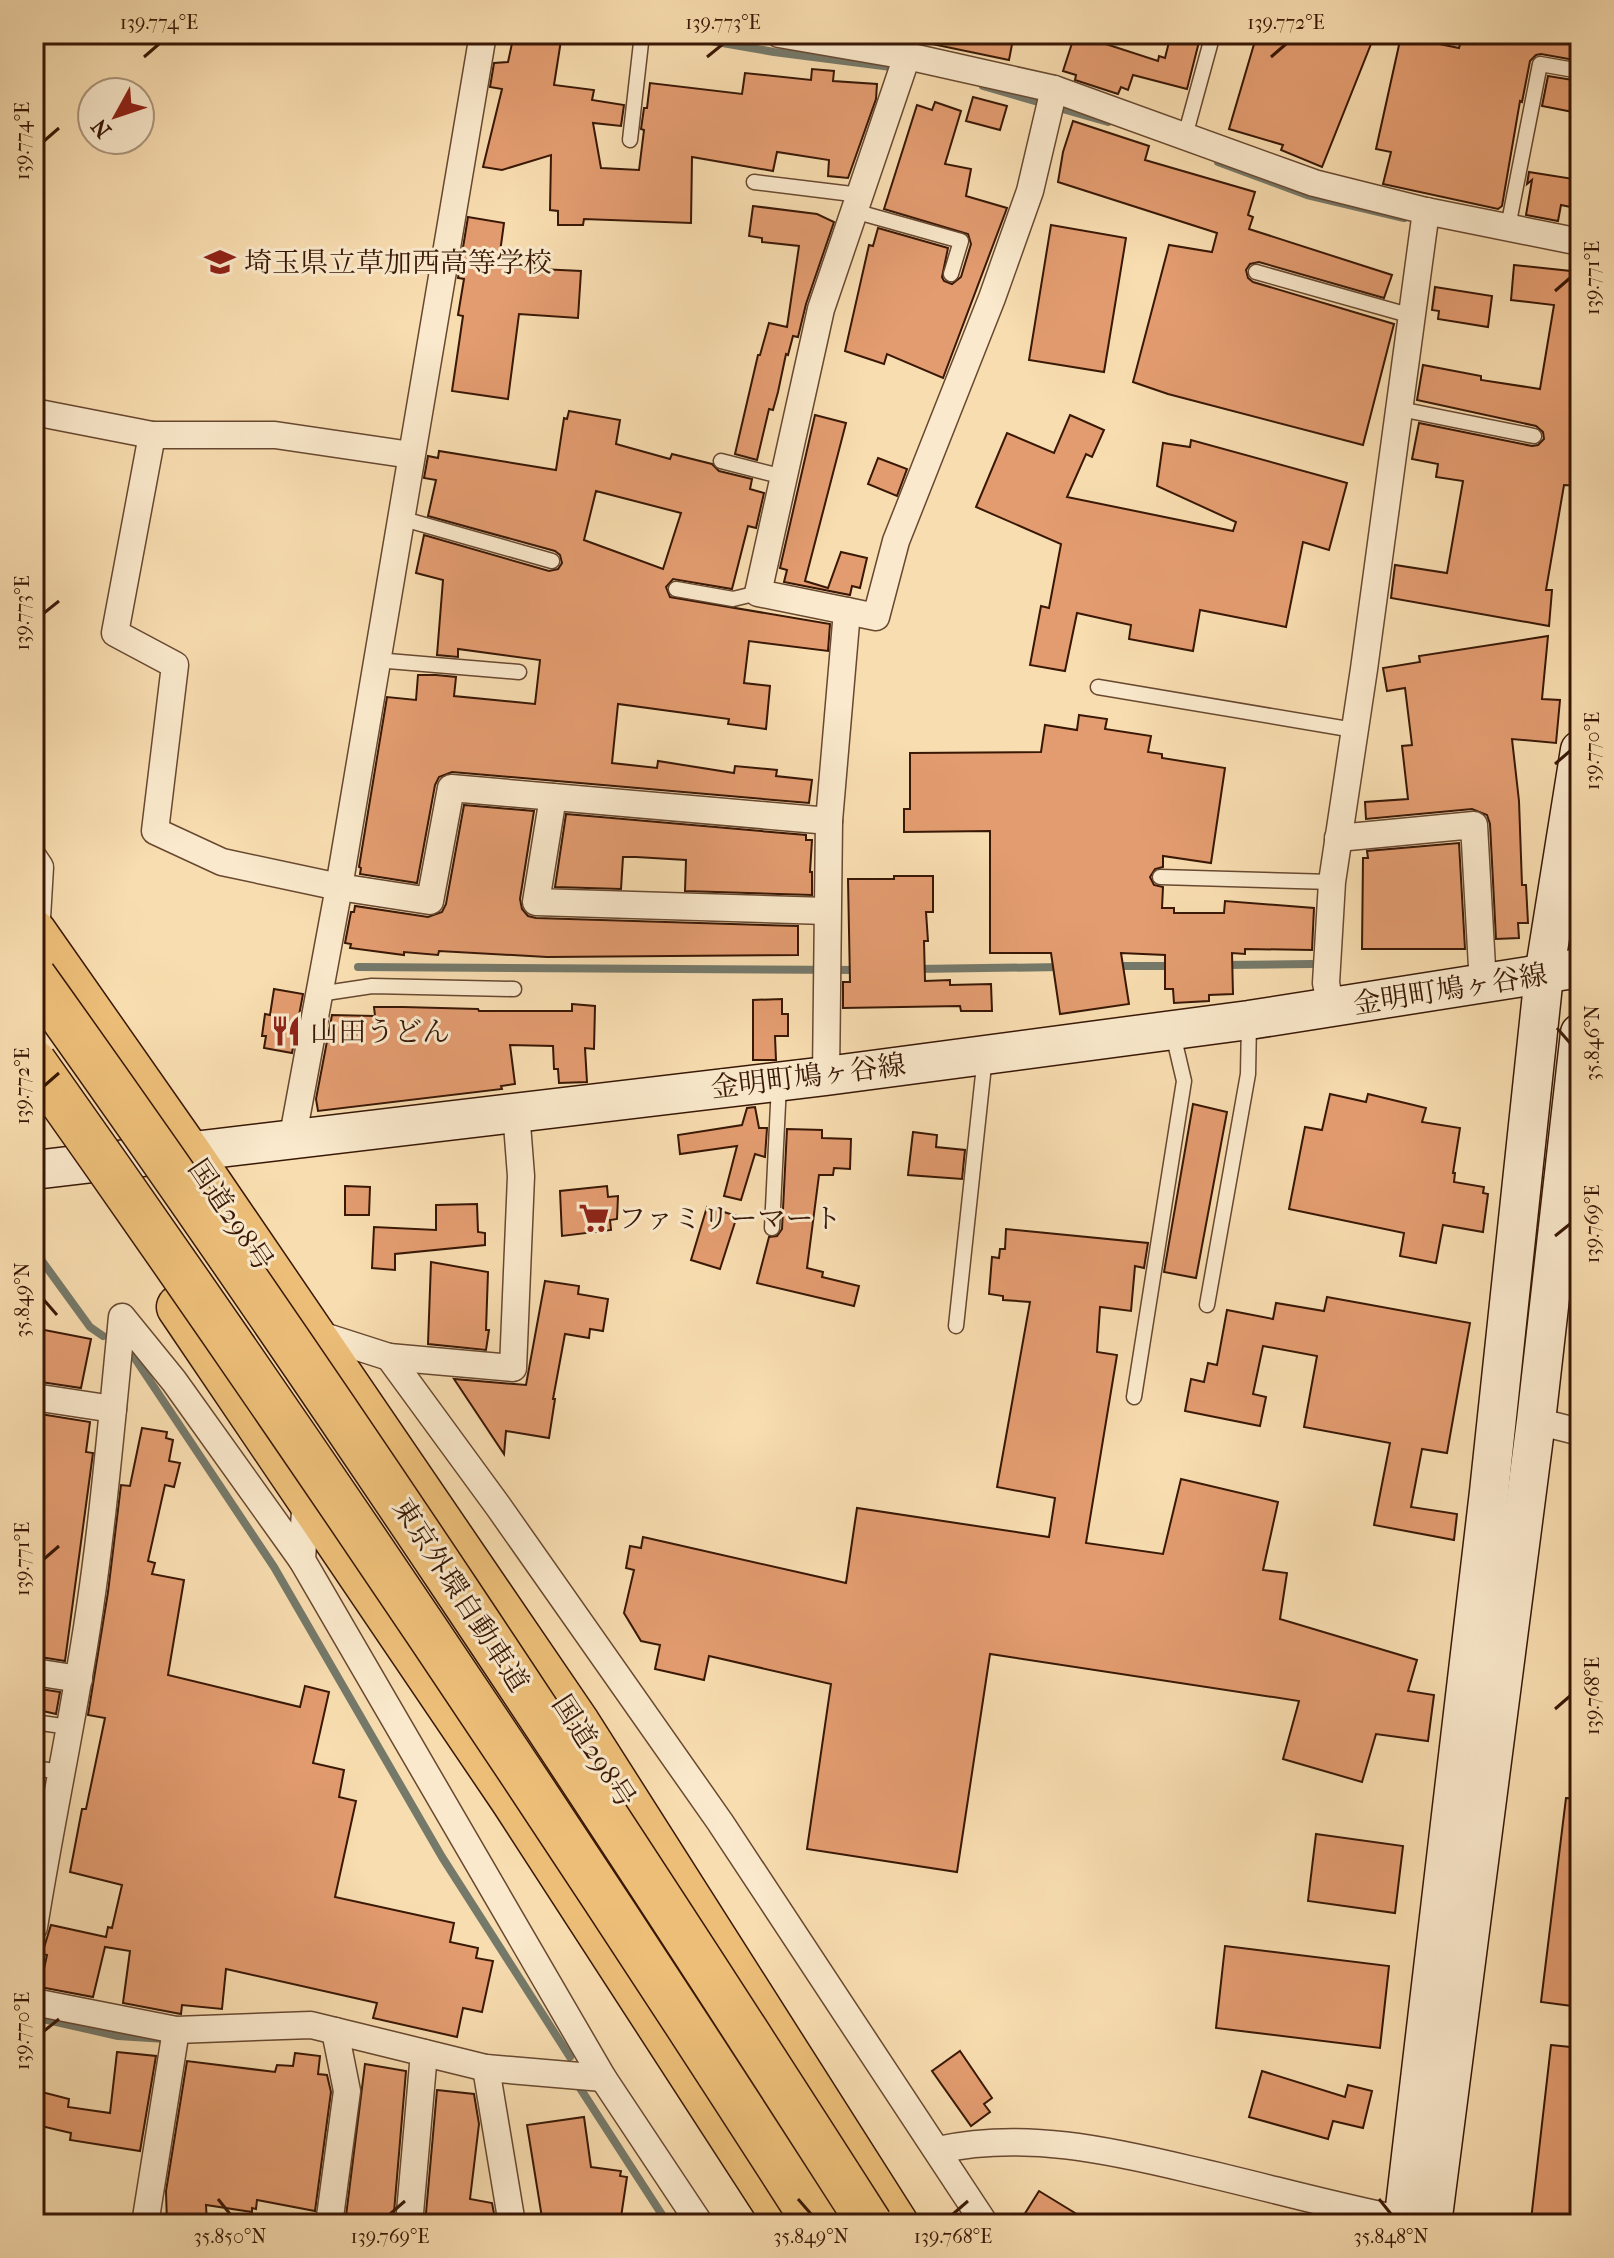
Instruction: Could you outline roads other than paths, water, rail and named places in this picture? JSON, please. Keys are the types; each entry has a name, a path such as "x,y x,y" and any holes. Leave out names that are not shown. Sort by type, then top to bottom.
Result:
{"highway":[{"name":"国道298号","path":"35,948 188,1152 578,1724 896,2224"},
{"name":"東京外環自動車道","path":"35,948 676,1920 870,2224"},
{"name":"東京外環自動車道","path":"34,1062 278,1412 524,1776 816,2224"},
{"path":"34,1097 513,1800 788,2224"},
{"path":"578,1724 871,2144 922,2224"},
{"path":"513,1800 769,2224"}],"street":[{"path":"292,1141 339,887 483,34"},
{"path":"779,34 907,56 1054,89 1314,183 1426,211 1580,242"},
{"path":"907,56 821,309 758,593 876,617 896,541 992,298 1030,191 1054,89"},
{"path":"1331,1008 1326,983 1332,882 1426,211"},
{"path":"34,412 152,435 275,435 411,455"},
{"path":"152,435 115,633 175,665 155,831 222,862 339,887 430,901 451,788 829,821"},
{"path":"826,1076 829,821 847,611"},
{"path":"1416,2223 1489,1492 1562,971 1580,750"},
{"path":"553,797 536,902 826,911"},
{"path":"1338,838 1474,825 1483,985"},
{"path":"34,858 40,867 35,948"},
{"name":"金明町鳩ヶ谷線","path":"34,1170 826,1076 1249,1020 1562,971"},
{"path":"1416,2223 1536,1421 1580,1033"},
{"path":"311,1332 389,1357 513,1368 521,1176 516,1111"},
{"path":"34,1927 42,1819 61,1772 79,1679 106,1487 122,1317 190,1402 302,1560 603,2078 700,2224"},
{"path":"389,1357 720,1822 985,2224"},
{"path":"34,1397 113,1409"},
{"path":"1536,1421 1580,1432"},
{"path":"302,1560 306,1492"},
{"path":"34,1672 79,1679"},
{"path":"34,2002 176,2030 311,2025 486,2068 603,2078"},
{"path":"145,2224 176,2030"},
{"path":"329,2224 347,2091 335,2031"},
{"path":"409,2224 424,2053"},
{"path":"486,2068 512,2224"},
{"path":"938,2150 972,2142 1040,2142 1127,2154 1416,2223"}],"lane":[{"path":"630,140 642,34"},
{"path":"1185,136 1213,34"},
{"path":"1508,227 1540,64 1580,71"},
{"path":"754,182 857,203 961,241 951,274"},
{"path":"1256,272 1412,316"},
{"path":"1400,409 1534,436"},
{"path":"721,461 784,477"},
{"path":"400,518 552,561"},
{"path":"676,589 733,599 758,593"},
{"path":"376,660 519,672"},
{"path":"1098,687 1354,730"},
{"path":"1160,877 1332,882"},
{"path":"319,994 372,986 514,989"},
{"path":"1207,1305 1248,1074 1249,1020"},
{"path":"1134,1397 1184,1081 1172,1030"},
{"path":"956,1326 985,1055"},
{"path":"772,1228 779,1081"},
{"path":"34,1722 69,1727"},
{"path":"34,1768 61,1772"}],"waterway":[{"path":"670,34 774,52 899,68"},
{"path":"983,86 1108,122"},
{"path":"1218,162 1307,195 1404,218"},
{"path":"1224,965 1312,964"},
{"path":"1112,966 1175,966"},
{"path":"358,967 859,970"},
{"path":"916,969 1063,967"},
{"path":"34,1250 90,1327 103,1336"},
{"path":"132,1354 274,1567 442,1857 570,2057"},
{"path":"34,2017 118,2036 166,2039"},
{"path":"572,2084 578,2085 668,2224"}],"place":[{"name":"埼玉県立草加西高等学校","path":"220,262"},
{"name":"山田うどん","path":"286,1031"},
{"name":"ファミリーマート","path":"594,1218"}]}
